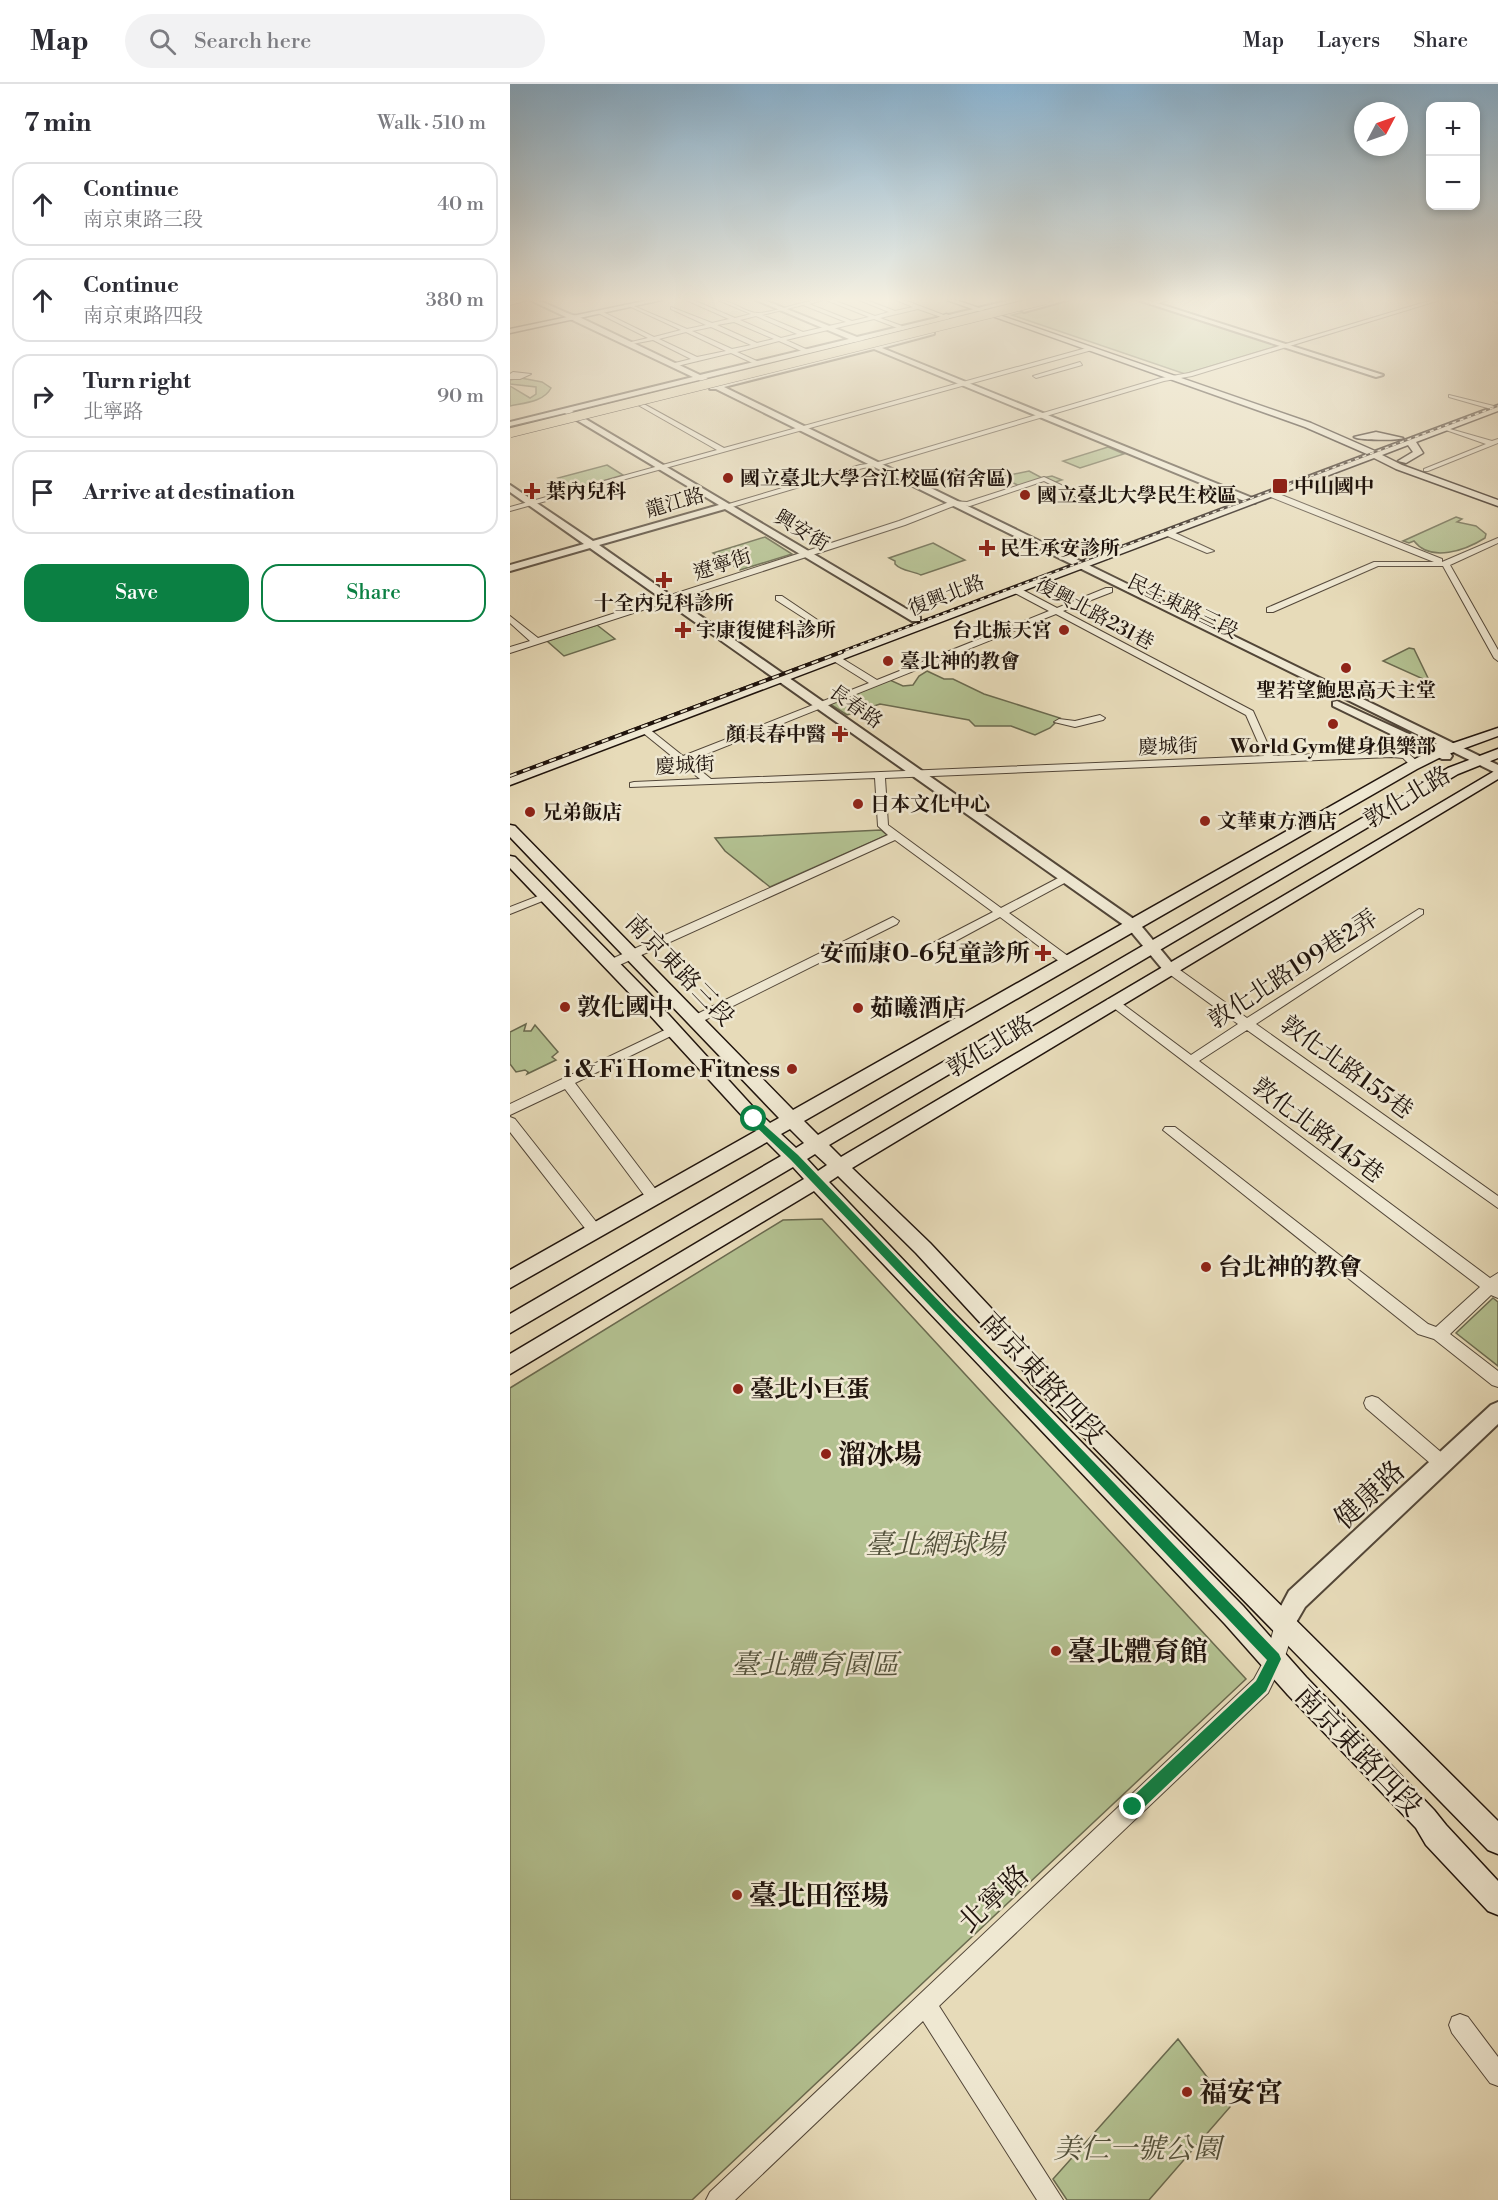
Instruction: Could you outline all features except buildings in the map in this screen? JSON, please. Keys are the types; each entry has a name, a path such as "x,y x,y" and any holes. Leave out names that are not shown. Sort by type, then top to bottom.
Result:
{"highway":[{"path":"510,433 643,399"}],"main road":[{"path":"1235,399 1353,439 1376,435 1404,440 1416,447 1418,453 1403,461"},
{"path":"1244,399 1353,439 1370,452 1498,503"},
{"name":"復興北路","path":"1404,440 1484,406 1498,407"},
{"name":"復興北路","path":"510,782 916,619 1498,407"},
{"path":"1353,439 1347,447 1403,461 1498,496"},
{"name":"復興北路","path":"510,769 779,674 835,658 1016,590 1066,565 1168,533 1246,499 1271,494 1370,452"},
{"name":"敦化北路","path":"510,1281 1412,766 1432,750 1452,747 1498,732"},
{"name":"敦化北路","path":"510,1324 1293,864 1472,762 1498,753"},
{"name":"敦化北路","path":"510,1365 1169,968 1497,774"},
{"path":"1328,814 1354,829"},
{"name":"南京東路三段","path":"510,829 817,1144"},
{"name":"南京東路三段","path":"510,860 611,964 748,1113 794,1157"},
{"path":"1293,864 1322,877"},
{"name":"南京東路四段","path":"817,1144 968,1295 1028,1360 1038,1377 1283,1623 1495,1830"},
{"name":"南京東路四段","path":"794,1157 1275,1659 1297,1686 1425,1819 1436,1835 1498,1902"}],"street":[{"path":"510,424 611,399"},
{"path":"510,433 579,419 656,399"},
{"path":"732,399 1041,557"},
{"name":"民生東路三段","path":"741,399 955,503 1109,590 1405,742 1472,762 1497,774"},
{"path":"510,508 912,399"},
{"path":"1001,399 1246,499"},
{"name":"龍江路","path":"510,568 862,466 876,465 1097,399"},
{"path":"1460,399 1484,406"},
{"path":"640,404 723,450"},
{"name":"興安街","path":"565,410 916,619 930,622"},
{"path":"1445,428 1496,443"},
{"path":"1426,470 1496,443"},
{"name":"遼寧街","path":"510,650 955,503 968,504 1044,480 1085,498"},
{"name":"長春路","path":"510,488 779,674 1133,925 1169,968"},
{"path":"1271,494 1446,564 1498,658"},
{"path":"1168,533 1210,551"},
{"path":"1270,610 1377,564 1446,564 1498,540"},
{"name":"民生東路三段","path":"1066,565 1452,747 1472,762"},
{"name":"復興北路231巷","path":"1016,590 1250,713 1269,757"},
{"path":"683,760 1109,590"},
{"path":"779,598 818,623"},
{"path":"510,619 536,641"},
{"path":"835,658 876,683"},
{"path":"1059,722 1075,724 1100,718"},
{"path":"645,729 709,782"},
{"name":"慶城街","path":"1269,757 1405,742"},
{"name":"慶城街","path":"634,785 880,774 1016,771 1269,757 1397,754 1409,758 1413,762 1412,766"},
{"path":"880,774 883,826 1068,962"},
{"path":"611,964 897,835"},
{"path":"933,948 1066,878"},
{"path":"510,911 546,896"},
{"name":"敦化北路199巷2弄","path":"1190,1061 1419,912"},
{"path":"695,1020 893,921"},
{"name":"敦化北路155巷","path":"1169,968 1498,1203"},
{"name":"敦化北路145巷","path":"1113,1002 1495,1286"},
{"path":"510,1110 672,1032"},
{"path":"567,1082 655,1198"},
{"path":"510,1122 596,1232"},
{"path":"1170,1130 1423,1329 1439,1334 1498,1380"},
{"path":"1439,1334 1495,1286"},
{"path":"1372,1402 1443,1464"},
{"name":"健康路","path":"1283,1623 1297,1599 1498,1411"},
{"name":"北寧路","path":"718,2200 1261,1686 1275,1659 1283,1623"},
{"path":"925,2005 1051,2200"},
{"path":"1460,2025 1498,2075"}],"green space":[{"path":"510,399 539,399 527,403 510,406"},
{"path":"1108,447 1124,454 1080,468 1063,461"},
{"path":"607,465 623,475 575,489 558,478"},
{"path":"1029,471 1042,478 1052,476 1062,480 1052,483 1044,480 1022,487 1000,477"},
{"path":"1456,517 1462,519 1457,522 1476,526 1486,534 1485,538 1459,550 1439,553 1421,548 1414,541 1409,543 1403,541"},
{"path":"765,537 792,554 740,570 713,553"},
{"path":"933,543 965,560 921,575 900,568 895,561 889,558"},
{"path":"597,625 615,639 564,656 547,641"},
{"path":"1409,648 1414,649 1428,678 1423,679 1383,661"},
{"path":"927,671 944,679 953,679 984,694 1060,718 1050,728 1035,735 1011,726 975,726 969,720 880,704 847,715 830,704 890,680 903,686 913,685 919,676"},
{"path":"881,830 887,835 770,887 725,851 715,838"},
{"path":"526,1024 524,1031 531,1031 535,1025 558,1052 552,1057 556,1060 527,1074 525,1070 516,1072 510,1064 510,1032"},
{"name":"臺北體育園區","path":"822,1219 1246,1679 692,2200 510,2200 510,1388 783,1220"},
{"path":"1493,1298 1498,1302 1498,1366 1456,1333"},
{"name":"美仁一號公園","path":"1178,2039 1230,2107 1149,2200 1067,2200 1053,2179"}],"railway":[{"path":"838,653 1498,406"},
{"path":"510,776 842,652"}],"place":[{"name":"國立臺北大學合江校區(宿舍區)","path":"728,478"},
{"name":"中山國中","path":"1280,486"},
{"name":"葉內兒科","path":"532,491"},
{"name":"國立臺北大學民生校區","path":"1025,495"},
{"name":"民生承安診所","path":"987,548"},
{"name":"十全內兒科診所","path":"664,580"},
{"name":"宇康復健科診所","path":"683,630"},
{"name":"台北振天宮","path":"1064,630"},
{"name":"臺北神的教會","path":"888,661"},
{"name":"聖若望鮑思高天主堂","path":"1346,668"},
{"name":"World Gym健身俱樂部","path":"1333,724"},
{"name":"顏長春中醫","path":"840,734"},
{"name":"日本文化中心","path":"858,804"},
{"name":"兄弟飯店","path":"530,812"},
{"name":"文華東方酒店","path":"1205,821"},
{"name":"安而康0-6兒童診所","path":"1043,953"},
{"name":"敦化國中","path":"565,1007"},
{"name":"茹曦酒店","path":"858,1008"},
{"name":"i & Fi Home Fitness","path":"792,1069"},
{"name":"台北神的教會","path":"1206,1267"},
{"name":"臺北小巨蛋","path":"738,1389"},
{"name":"溜冰場","path":"826,1454"},
{"name":"臺北體育館","path":"1056,1651"},
{"name":"臺北田徑場","path":"737,1895"},
{"name":"福安宮","path":"1187,2092"}],"route":[{"path":"754,1119 794,1157 1275,1659 1261,1686 1133,1807"}],"park label":[{"name":"臺北網球場","path":"935,1544"}]}
